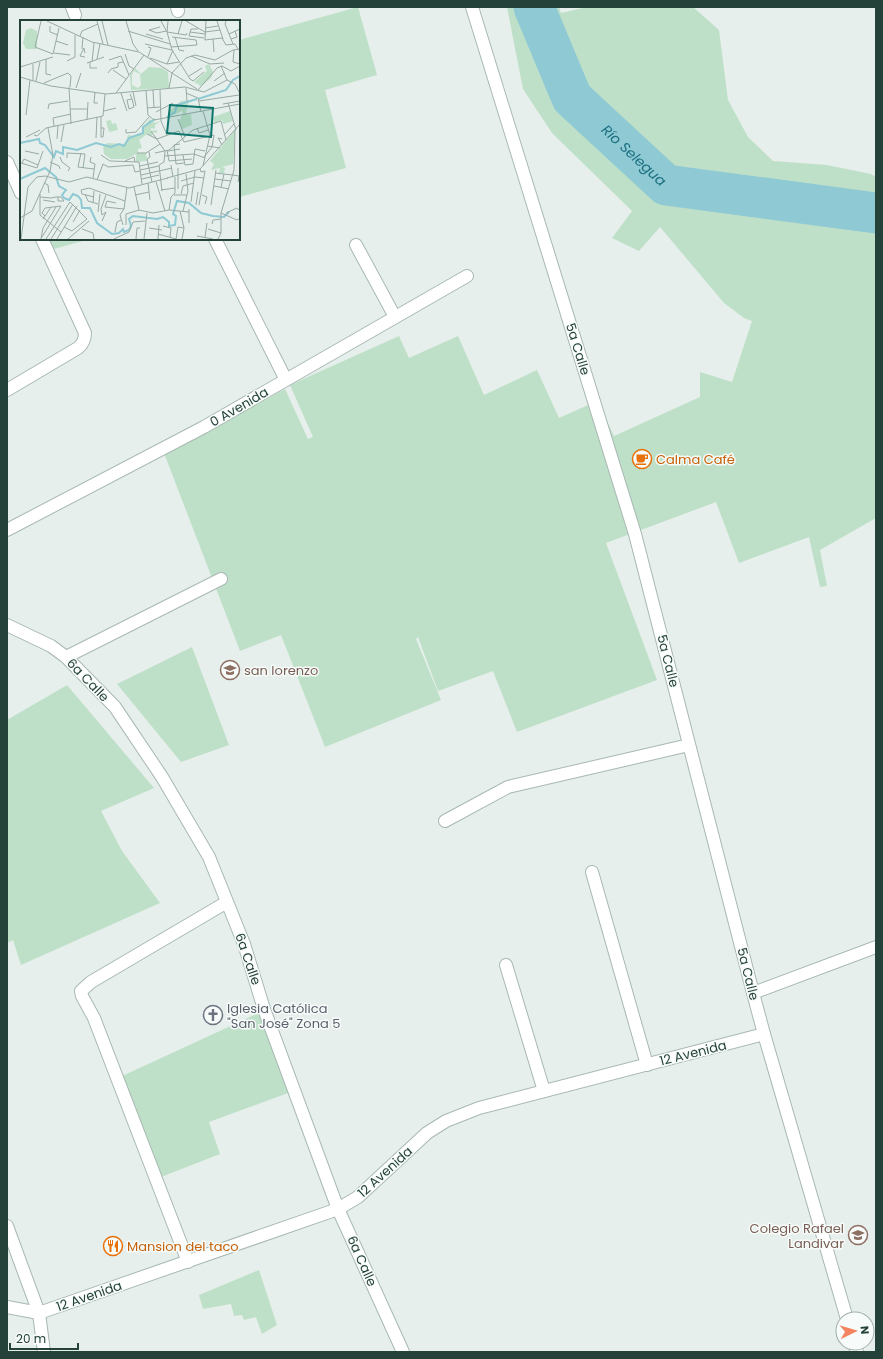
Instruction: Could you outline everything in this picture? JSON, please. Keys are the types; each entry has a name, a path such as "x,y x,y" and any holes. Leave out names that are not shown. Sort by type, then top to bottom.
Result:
{"street":[{"name":"5a Calle","path":"472,7 635,534 764,1034 845,1311"},
{"path":"7,162 20,190"},
{"path":"7,390 78,348 85,339 85,333 42,240"},
{"path":"216,240 286,380"},
{"path":"356,245 395,317"},
{"name":"0 Avenida","path":"7,530 204,427 467,276"},
{"path":"66,657 221,579"},
{"name":"6a Calle","path":"7,624 51,646 66,657 115,707 162,777 209,858 244,944 264,1009 338,1209 403,1352"},
{"path":"445,821 508,787 690,745"},
{"path":"592,872 647,1064"},
{"path":"188,1262 94,1018 82,996 81,991 91,982 227,902"},
{"path":"753,993 876,946"},
{"path":"506,965 544,1091"},
{"name":"12 Avenida","path":"7,1307 39,1313 338,1209 358,1197 427,1133 446,1120 479,1108 764,1034"},
{"path":"7,1226 39,1313 44,1352"}],"green space":[{"path":"358,7 377,75 325,90 346,168 240,197 240,40"},
{"path":"507,7 559,7 561,13 587,7 693,7 719,30 728,100 748,137 773,161 827,165 871,174 876,177 876,518 820,550 827,586 820,587 809,537 739,563 716,502 606,543 657,680 517,732 493,671 438,691 418,637 416,639 441,700 325,747 281,635 240,651 164,453 285,389 308,439 313,437 290,385 399,336 409,358 458,336 484,395 537,370 559,418 597,401 614,436 700,397 700,372 732,382 752,321 744,318 724,303 660,227 639,251 612,238 632,211 552,133 523,89"},
{"path":"40,240 86,240 43,252"},
{"path":"192,647 229,745 181,762 117,684"},
{"path":"67,685 154,788 101,811 122,851 160,903 21,965 13,940 7,943 7,720"},
{"path":"263,1011 291,1092 209,1122 220,1154 161,1177 120,1077"},
{"path":"259,1270 277,1325 262,1334 256,1317 244,1320 242,1315 234,1316 231,1304 203,1309 199,1295"}],"waterway":[{"name":"Río Selegua","path":"534,7 572,98 666,185 876,213"}],"place":[{"name":"Calma Café","path":"642,459"},
{"name":"san lorenzo","path":"230,670"},
{"name":"Iglesia Católica \"San José\" Zona 5","path":"213,1015"},
{"name":"Colegio Rafael Landivar","path":"858,1235"},
{"name":"Mansion del taco","path":"113,1246"}]}
